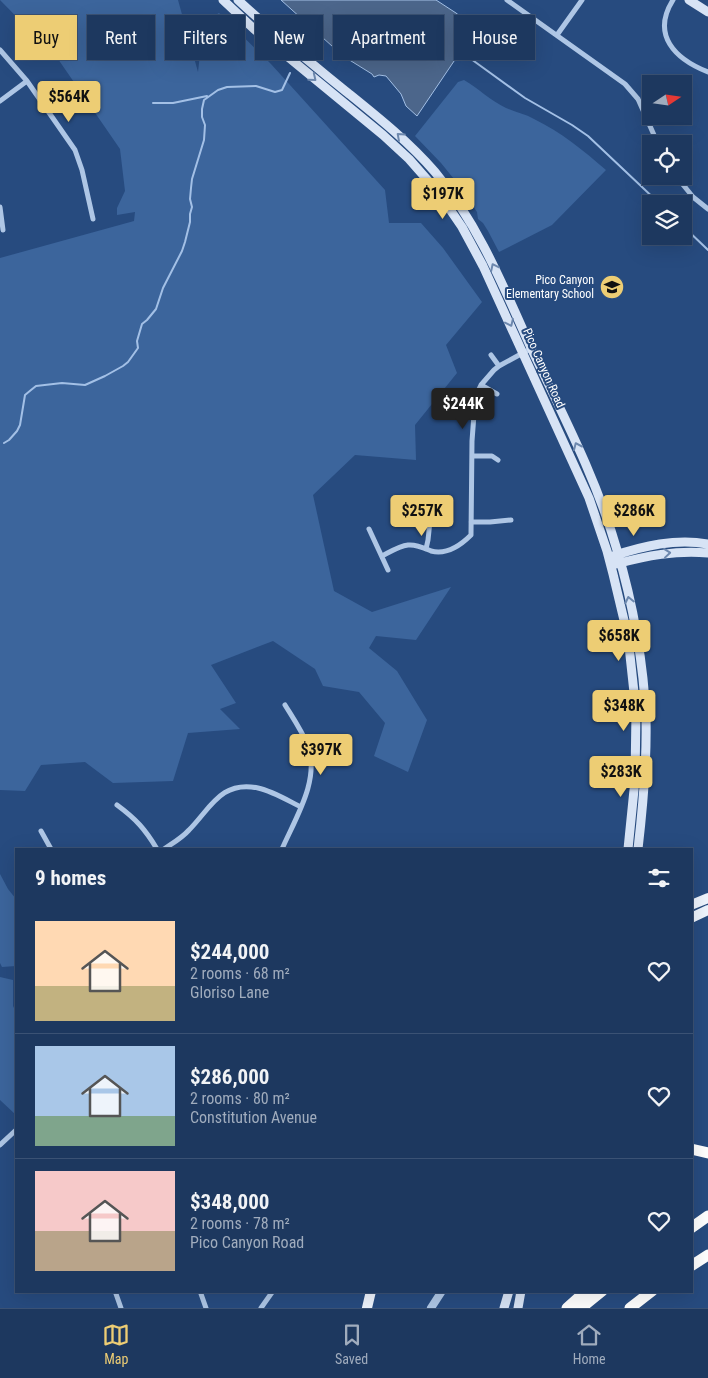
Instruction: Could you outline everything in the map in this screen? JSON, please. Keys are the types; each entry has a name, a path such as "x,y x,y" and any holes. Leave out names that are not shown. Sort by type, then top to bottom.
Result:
{"highway":[{"path":"693,1149 708,1153"},
{"path":"693,1227 708,1216"},
{"path":"693,1265 708,1255"},
{"path":"567,1308 584,1293"},
{"path":"581,1308 600,1293"},
{"path":"630,1308 649,1293"},
{"path":"641,1308 655,1293"}],"main road":[{"name":"Pico Canyon Road","path":"223,0 254,29 383,134 423,174 438,192 462,227 483,266 528,351 596,489 620,558 636,636 643,682 646,719 645,767 638,848"},
{"name":"Pico Canyon Road","path":"238,0 271,30 397,133 435,172 477,232 494,266 589,498 610,561 628,638 636,711 634,780 628,848"},
{"path":"689,0 708,12"},
{"path":"610,561 654,544 683,542 708,544"},
{"path":"620,558 690,551 708,553"},
{"path":"693,904 708,898"},
{"path":"693,917 708,910"},
{"path":"367,1308 371,1293"},
{"path":"504,1308 508,1293"},
{"path":"518,1308 522,1293"}],"street":[{"path":"507,0 618,78 632,91 642,107 654,135"},
{"path":"557,35 582,0"},
{"path":"673,0 665,18 664,27 669,43 678,56 708,72"},
{"path":"0,50 27,81 75,150 82,170 93,219"},
{"path":"0,101 27,81"},
{"path":"683,185 693,197 708,209"},
{"path":"0,207 3,230"},
{"path":"382,556 408,545 414,545 434,552 445,551 463,543 471,536 475,401 481,385 489,375 499,366 528,351"},
{"path":"491,355 499,366"},
{"path":"481,385 497,394"},
{"path":"472,456 492,456 498,460"},
{"path":"471,522 511,520"},
{"path":"426,549 430,521"},
{"path":"369,529 388,570"},
{"path":"282,848 310,782 312,760 307,744 285,705"},
{"path":"165,848 183,836 215,799 229,790 244,787 258,788 301,807"},
{"path":"117,805 133,817 156,848"},
{"path":"41,830 50,848"},
{"path":"0,1145 15,1131"},
{"path":"116,1293 120,1308"},
{"path":"201,1293 206,1308"},
{"path":"261,1308 272,1293"},
{"path":"431,1308 441,1293"}],"shaded area":[{"path":"0,0 178,0 182,15 165,15 165,60 195,60 198,72 199,60 245,60 245,38 255,48 255,60 267,60 271,64 385,190 389,223 421,223 443,248 482,302 446,345 457,373 415,425 416,460 355,455 313,495 334,591 372,612 451,587 416,640 376,636 369,648 397,671 427,720 408,772 374,756 385,723 359,692 323,686 315,669 273,641 211,665 236,703 220,709 240,729 188,733 173,781 113,783 85,762 41,765 25,791 0,790 0,258 134,221 135,212 117,215 117,208 125,191 120,149 59,60 77,60 77,15 15,15"},
{"path":"281,0 436,0 459,15 454,15 455,60 417,116 406,106 401,94 386,76 379,75 374,77 349,60 444,60 444,15 333,15 333,47 323,38 323,15 298,15"},
{"path":"464,80 500,105 531,117 554,130 606,170 552,225 499,252 483,223 478,219 477,212 458,184 415,136 458,82"},
{"path":"0,874 15,898 15,966 2,967 0,963"},
{"path":"0,977 13,980 13,1006 15,1010 15,1114 0,1100"}],"waterway":[{"path":"472,60 525,98 588,136 650,195"},
{"path":"4,443 17,431 20,425 25,395 36,386 62,383 85,385 123,366 138,348 137,341 142,324 156,309 163,288 185,242 192,207 190,199 192,179 204,140 205,125 202,117 204,100 218,90 227,87 256,86 275,92 282,90 290,73"},
{"path":"153,103 173,103 207,96"},
{"path":"692,235 708,250"}],"place":[{"name":"Pico Canyon Elementary School","path":"612,287"}]}
